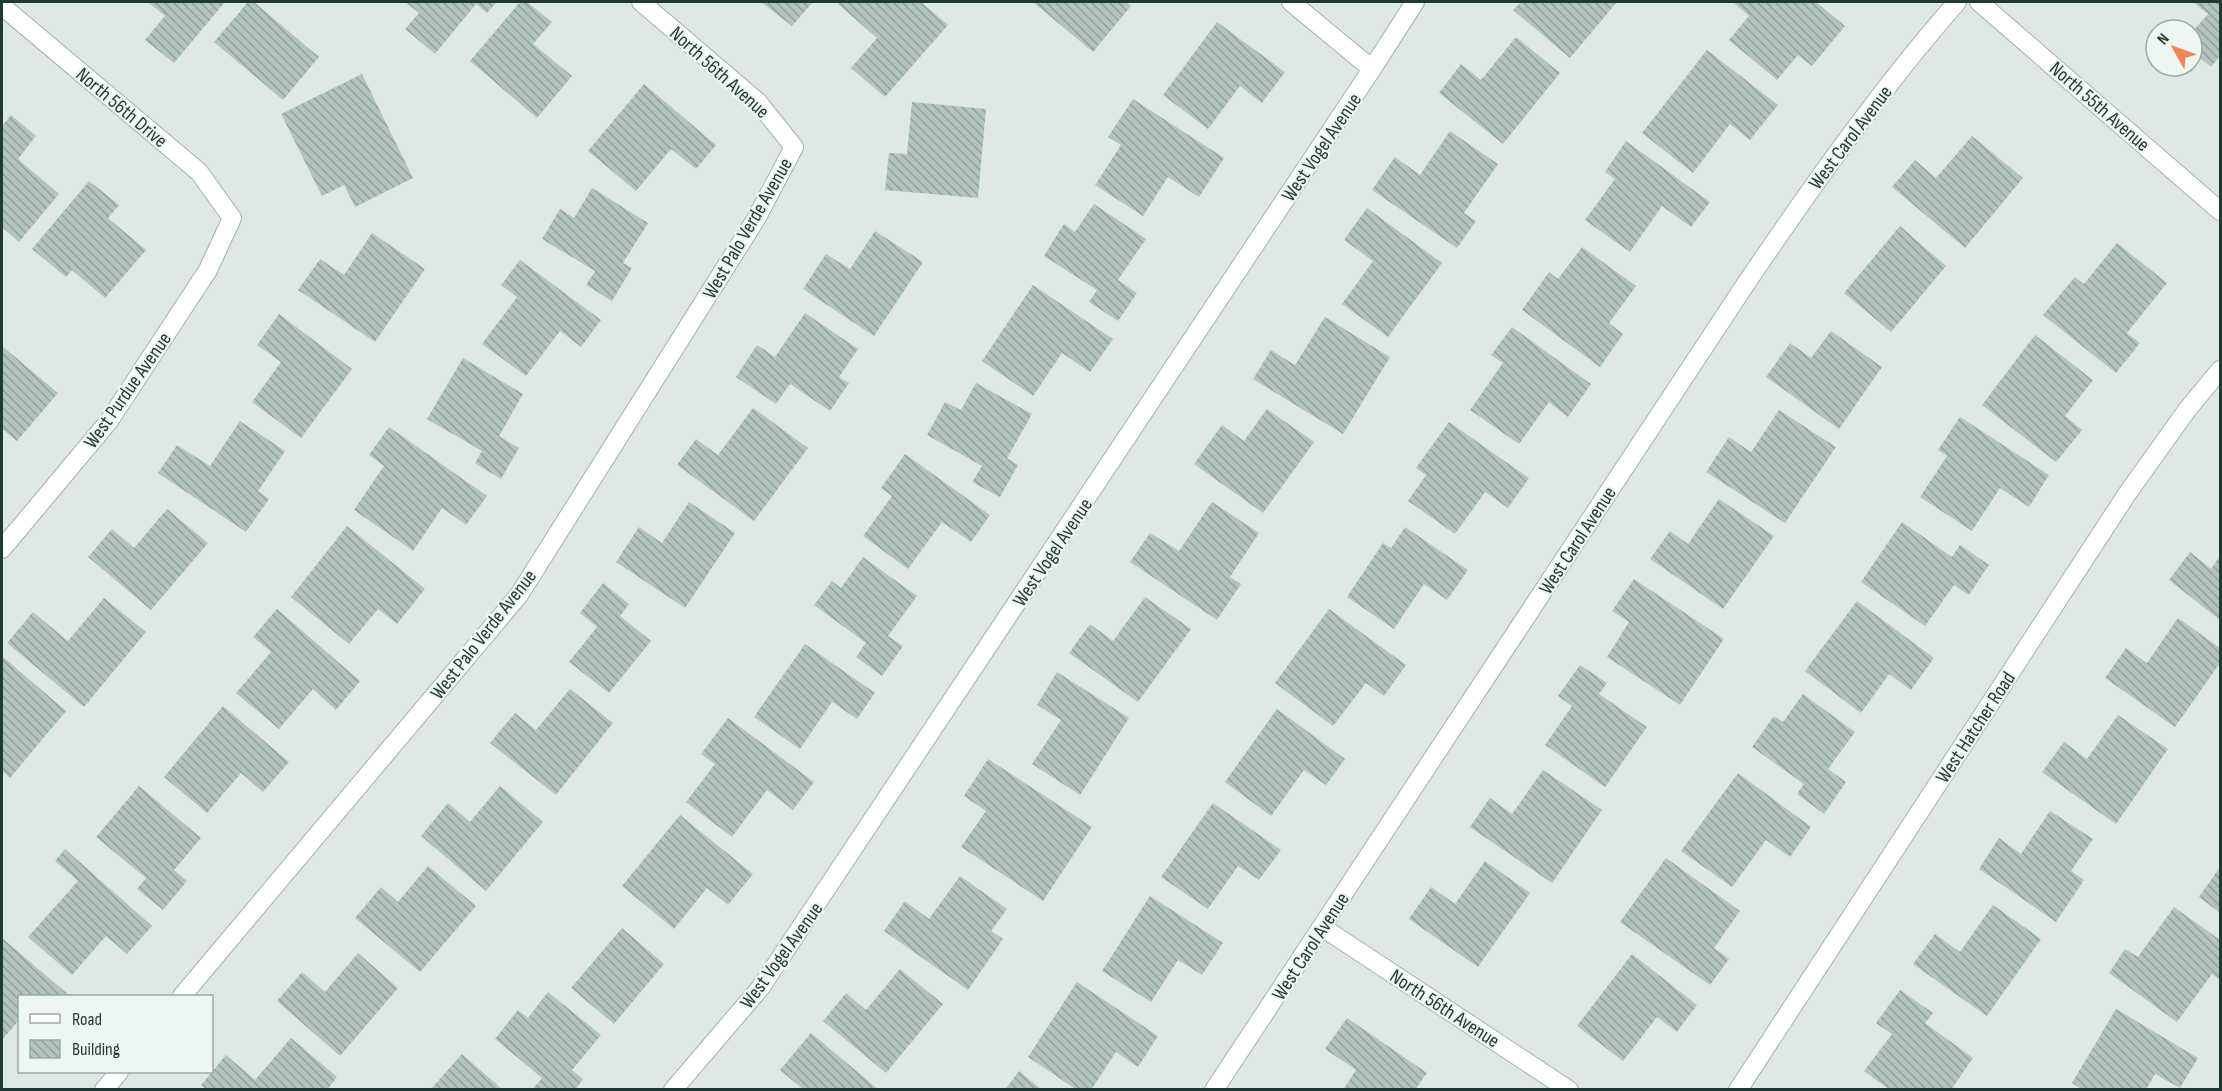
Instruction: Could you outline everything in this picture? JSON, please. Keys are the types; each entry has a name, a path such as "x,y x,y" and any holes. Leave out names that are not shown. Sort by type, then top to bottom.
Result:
{"street":[{"name":"North 56th Avenue","path":"641,2 758,102 794,147"},
{"path":"1291,2 1372,69"},
{"name":"West Vogel Avenue","path":"673,1089 761,987 1415,2"},
{"name":"West Carol Avenue","path":"1214,1089 1791,217 1830,161 1923,41 1957,2"},
{"name":"North 55th Avenue","path":"1979,2 2220,211"},
{"name":"North 56th Drive","path":"2,6 199,172 232,218"},
{"name":"West Palo Verde Avenue","path":"183,995 519,595 756,219 794,147"},
{"name":"West Purdue Avenue","path":"2,549 110,421 208,270 232,218"},
{"name":"West Hatcher Road","path":"1737,1089 2127,494 2187,410 2220,370"},
{"name":"North 56th Avenue","path":"1322,927 1569,1089"},
{"path":"104,1089 117,1073"}],"building":[{"path":"148,2 225,2 174,63 145,40 165,16"},
{"path":"248,2 254,2 319,57 283,100 214,42"},
{"path":"405,2 497,2 487,13 476,4 435,54 405,29 419,13"},
{"path":"520,2 527,2 552,22 533,44 572,76 537,118 470,61"},
{"path":"761,2 813,2 792,26"},
{"path":"841,2 921,2 948,25 885,97 851,68 877,38 838,4"},
{"path":"1033,2 1126,2 1131,6 1093,52"},
{"path":"1521,2 1617,2 1570,58 1513,10"},
{"path":"1735,2 1816,2 1845,26 1812,66 1798,55 1777,80 1729,40 1749,16"},
{"path":"2193,2 2220,2 2220,56 2211,67 2204,61 2204,18 2208,14"},
{"path":"1217,22 1285,72 1262,103 1240,86 1208,129 1163,95"},
{"path":"1516,37 1560,73 1503,144 1439,93 1461,64 1481,80"},
{"path":"1707,50 1778,105 1750,140 1730,124 1693,173 1642,133"},
{"path":"362,74 413,178 355,207 344,185 322,196 281,114"},
{"path":"644,84 716,145 696,169 671,149 636,191 588,151"},
{"path":"1133,99 1224,158 1199,197 1168,177 1143,216 1095,185 1121,145 1108,137"},
{"path":"912,102 986,109 978,198 885,190 889,153 907,154"},
{"path":"11,115 36,136 18,159 59,194 19,242 2,227 2,126"},
{"path":"1450,131 1498,164 1464,213 1476,221 1457,248 1372,190 1395,157 1420,175"},
{"path":"1972,136 2023,178 1965,248 1892,187 1915,160 1936,178"},
{"path":"1626,141 1710,202 1691,227 1662,206 1630,252 1585,220 1615,179 1605,172"},
{"path":"89,181 119,205 108,218 146,250 105,298 72,270 66,277 32,249"},
{"path":"592,188 648,223 623,263 632,268 612,301 586,285 595,271 542,239 560,209 574,218"},
{"path":"1094,204 1146,239 1118,280 1137,293 1118,321 1089,302 1097,290 1044,256 1064,224 1075,232"},
{"path":"1367,208 1442,263 1388,337 1342,304 1373,261 1344,240"},
{"path":"1900,226 1946,266 1891,332 1844,293"},
{"path":"875,231 923,262 874,336 803,289 826,254 850,269"},
{"path":"372,233 425,269 375,342 298,290 320,259 344,275"},
{"path":"2117,243 2167,283 2127,333 2140,343 2116,373 2043,315 2075,277 2084,284"},
{"path":"1582,247 1636,286 1609,323 1623,334 1600,367 1522,310 1549,272 1558,279"},
{"path":"520,260 601,320 581,347 560,331 526,376 482,344 517,297 501,285"},
{"path":"1033,285 1113,339 1090,372 1062,353 1033,396 982,361"},
{"path":"805,313 858,349 839,377 849,383 830,411 790,384 776,404 736,377 757,345 775,357"},
{"path":"279,314 352,369 301,438 252,402 281,362 257,345"},
{"path":"1325,317 1390,357 1343,434 1253,379 1271,350 1295,365"},
{"path":"1512,327 1591,384 1568,417 1549,402 1519,444 1470,410 1503,363 1491,355"},
{"path":"1831,331 1882,367 1839,429 1766,377 1790,343 1811,358"},
{"path":"2035,335 2093,380 2065,416 2082,430 2056,462 1982,405"},
{"path":"2,346 58,393 17,441 2,429"},
{"path":"463,358 523,394 499,436 519,448 501,479 475,463 482,451 427,419"},
{"path":"976,383 1032,414 1007,458 1018,465 1000,497 972,482 982,466 927,435 945,402 961,410"},
{"path":"753,408 808,448 754,521 677,465 696,439 718,455"},
{"path":"1267,409 1314,442 1263,513 1194,464 1222,425 1244,441"},
{"path":"1779,410 1836,447 1785,523 1706,472 1729,437 1751,452"},
{"path":"1960,417 2049,475 2029,507 2000,488 1972,531 1920,497 1947,456 1938,450"},
{"path":"240,421 285,451 258,491 269,499 246,532 158,473 177,445 210,466"},
{"path":"1449,422 1529,478 1508,508 1485,492 1455,534 1408,501 1426,475 1416,468"},
{"path":"389,427 487,496 466,525 442,508 413,551 354,510 384,466 369,455"},
{"path":"905,454 990,515 971,542 942,522 908,569 863,536 892,496 881,488"},
{"path":"1719,499 1774,536 1723,609 1650,559 1670,531 1688,544"},
{"path":"689,502 735,533 685,608 616,562 639,527 662,543"},
{"path":"1212,502 1259,533 1230,577 1241,584 1217,620 1130,562 1150,533 1179,551"},
{"path":"167,509 208,543 151,610 88,557 112,529 134,548"},
{"path":"1902,522 1952,557 1960,545 1989,565 1969,595 1954,585 1925,626 1861,582"},
{"path":"347,526 425,589 397,624 378,609 349,644 291,597"},
{"path":"1405,527 1468,570 1447,600 1424,584 1394,629 1347,597 1383,543 1391,548"},
{"path":"2190,552 2211,569 2220,556 2220,620 2169,580"},
{"path":"863,557 917,596 888,636 903,646 882,676 856,657 866,643 814,605 832,581 841,588"},
{"path":"1634,579 1724,639 1680,705 1607,657 1629,622 1612,611"},
{"path":"603,583 629,604 620,616 651,641 609,693 569,662 597,627 580,613"},
{"path":"1145,597 1191,629 1138,702 1069,653 1090,624 1113,641"},
{"path":"104,598 146,632 84,707 7,643 33,612 68,641"},
{"path":"1857,601 1934,658 1911,690 1889,674 1861,713 1805,671"},
{"path":"277,609 360,681 336,710 313,689 279,729 236,693 271,652 253,637"},
{"path":"1329,609 1406,665 1384,696 1366,683 1333,726 1275,683"},
{"path":"2178,618 2220,648 2220,663 2175,727 2105,678 2126,648 2147,663"},
{"path":"805,644 875,693 857,719 832,702 800,749 754,717"},
{"path":"2,656 66,711 10,778 2,771 2,704 4,702 2,700"},
{"path":"1580,665 1607,683 1599,694 1647,727 1605,787 1545,745 1572,706 1558,696"},
{"path":"1057,672 1129,718 1080,795 1032,764 1061,720 1037,705"},
{"path":"570,689 613,723 556,795 490,743 515,713 536,730"},
{"path":"1803,694 1855,732 1828,769 1846,782 1824,814 1797,794 1804,784 1752,747 1774,716 1783,722"},
{"path":"223,706 289,762 263,792 241,773 207,813 164,777"},
{"path":"1277,709 1345,759 1326,785 1304,770 1271,816 1225,782"},
{"path":"2118,715 2168,749 2116,824 2042,772 2064,742 2087,759"},
{"path":"728,718 814,782 793,810 767,790 732,837 686,802 715,764 701,754"},
{"path":"988,759 1092,827 1043,901 961,847 986,811 964,796"},
{"path":"1543,770 1602,810 1552,883 1470,827 1490,798 1512,814"},
{"path":"1738,773 1811,827 1790,857 1766,840 1732,887 1681,851"},
{"path":"139,786 201,838 174,870 187,881 163,910 137,889 146,878 96,837"},
{"path":"500,786 543,822 486,891 421,836 448,803 470,822"},
{"path":"1213,803 1281,850 1259,880 1238,866 1208,909 1161,877"},
{"path":"2050,811 2093,839 2071,871 2084,880 2056,922 1979,869 1999,838 2021,854"},
{"path":"680,815 753,874 728,905 707,888 674,929 622,886"},
{"path":"65,849 152,926 127,954 106,936 72,975 28,937 78,881 55,861"},
{"path":"1666,858 1740,911 1714,948 1729,959 1710,985 1620,922"},
{"path":"1485,861 1530,893 1478,967 1409,919 1431,887 1455,904"},
{"path":"428,866 476,906 420,972 355,918 381,887 398,902"},
{"path":"2220,867 2220,913 2199,897"},
{"path":"960,876 1007,909 991,931 1003,939 968,990 884,931 905,901 929,919"},
{"path":"1150,896 1223,943 1202,975 1178,960 1151,1002 1102,971"},
{"path":"1993,905 2041,939 1987,1016 1913,964 1935,934 1960,952"},
{"path":"2174,907 2220,940 2220,980 2212,974 2177,1022 2109,973 2125,949 2138,957"},
{"path":"622,928 664,964 614,1024 571,988"},
{"path":"2,938 69,995 18,995 18,1021 2,1040"},
{"path":"358,953 398,988 340,1056 277,1001 302,972 325,992"},
{"path":"1632,954 1697,1005 1677,1032 1657,1017 1623,1061 1577,1026"},
{"path":"900,969 943,1004 886,1073 823,1021 846,993 866,1010"},
{"path":"1077,982 1158,1036 1138,1067 1116,1052 1091,1090 1077,1090 1028,1057"},
{"path":"1900,990 1933,1013 1925,1023 1973,1058 1951,1090 1890,1090 1864,1071 1892,1034 1876,1023"},
{"path":"548,992 601,1035 572,1070 583,1079 575,1090 532,1090 542,1078 495,1039 518,1010 528,1018"},
{"path":"2116,1009 2198,1058 2180,1088 2155,1074 2146,1090 2083,1090 2072,1083"},
{"path":"1347,1018 1427,1073 1415,1090 1343,1090 1356,1070 1325,1049"},
{"path":"811,1033 879,1090 804,1090 780,1070"},
{"path":"291,1038 337,1077 327,1090 207,1090 201,1085 226,1055 255,1080"},
{"path":"462,1054 503,1090 430,1090"},
{"path":"1019,1071 1042,1090 1005,1090"}]}
